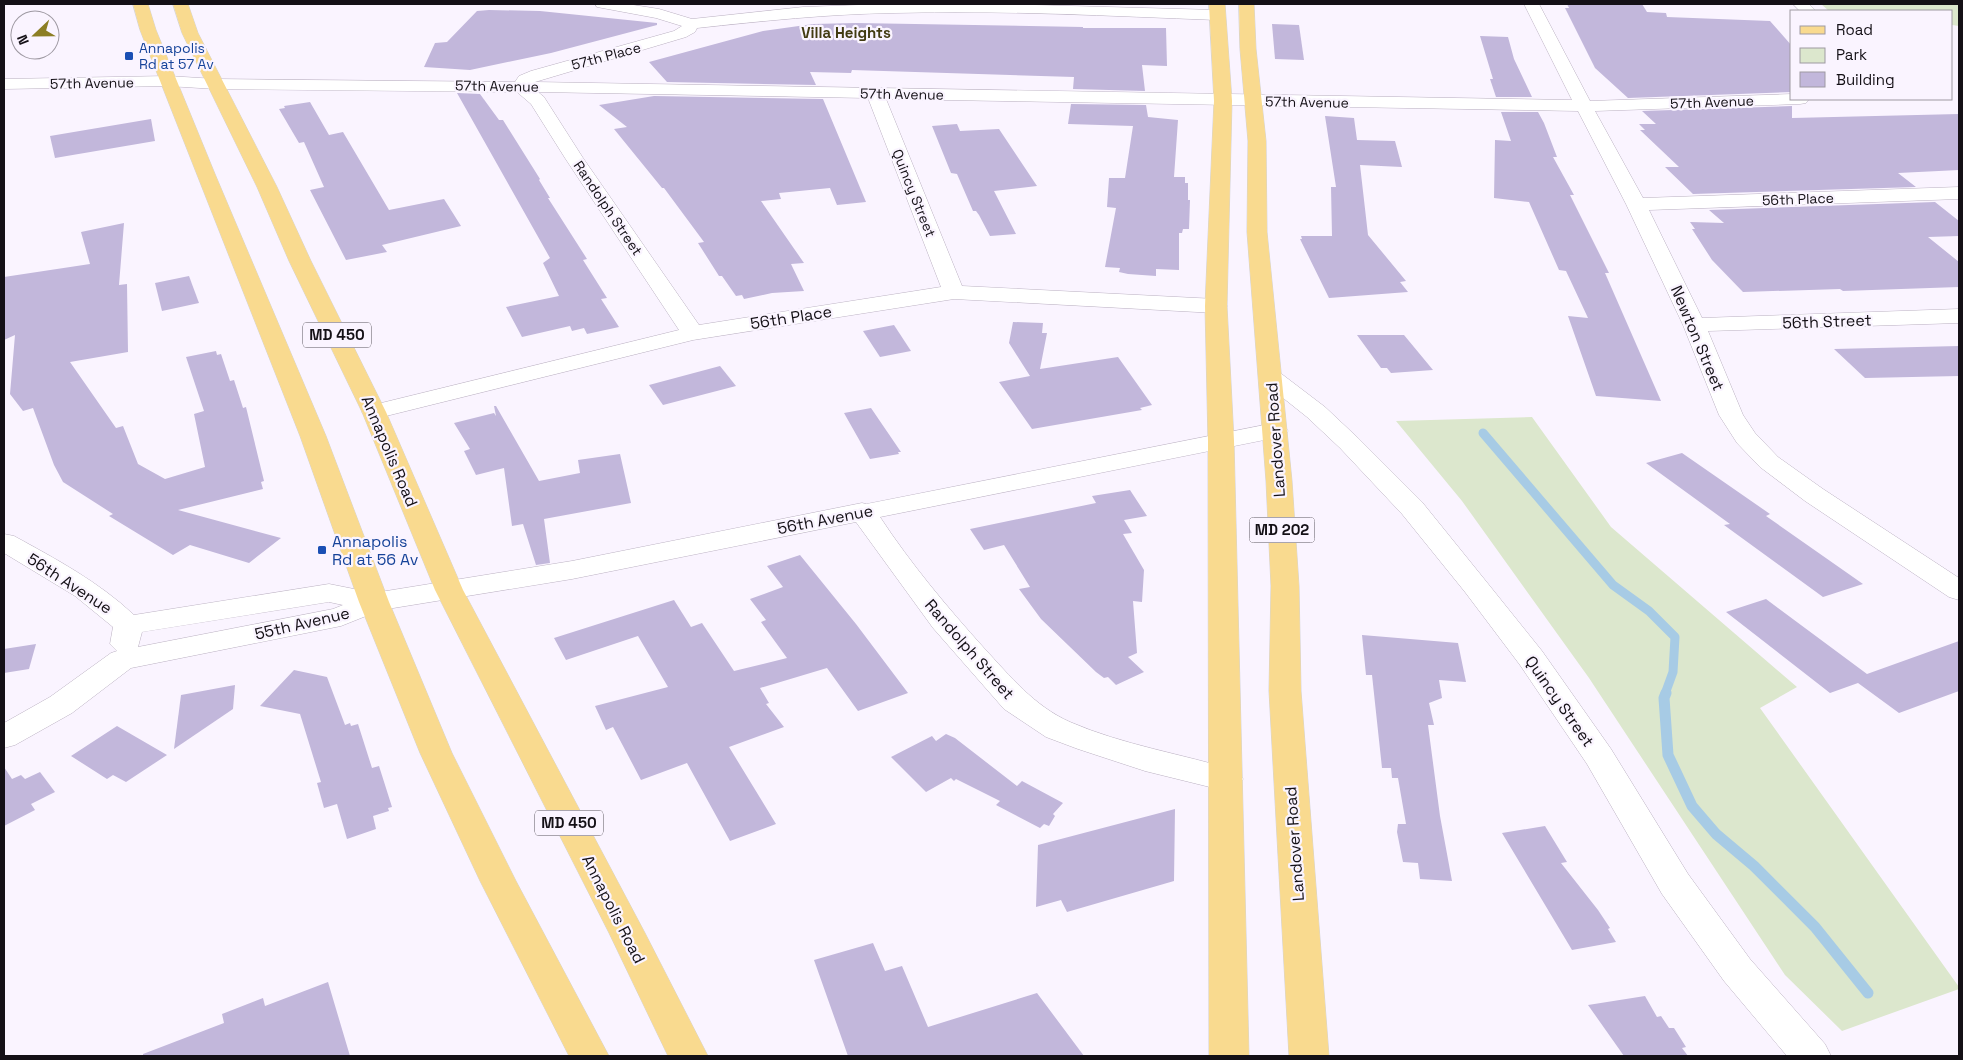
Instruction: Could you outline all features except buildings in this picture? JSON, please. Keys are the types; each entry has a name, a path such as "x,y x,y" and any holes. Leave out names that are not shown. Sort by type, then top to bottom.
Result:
{"main road":[{"path":"140,4 168,81 316,444 374,602 436,753 588,1056"},
{"name":"Annapolis Road","path":"180,4 185,22 374,412 449,590 627,933 688,1056"},
{"name":"Landover Road","path":"1246,4 1248,49 1257,141 1258,241 1271,377 1285,586 1284,691 1309,1056"},
{"path":"1217,9 1223,101 1216,306 1221,441 1229,1056"}],"street":[{"path":"602,4 659,14 691,24 803,12 852,9 987,6 1217,9"},
{"name":"Newton Street","path":"1532,4 1555,52 1636,204 1694,326 1731,415 1746,438 1769,462 1814,495 1959,591"},
{"name":"57th Place","path":"520,86 525,80 537,75 680,34 689,29 691,24"},
{"name":"57th Avenue","path":"4,84 168,81 216,84 520,86 1223,101 1585,106 1790,99"},
{"name":"Randolph Street","path":"520,86 538,101 574,158 693,333"},
{"name":"Quincy Street","path":"875,94 954,292"},
{"name":"56th Place","path":"1636,204 1959,193"},
{"name":"56th Place","path":"374,412 693,333 954,292 1216,306"},
{"name":"56th Street","path":"1694,326 1959,316"},
{"name":"Quincy Street","path":"1271,377 1322,419 1412,508 1531,658 1599,757 1675,884 1737,970 1811,1056"},
{"name":"56th Avenue","path":"374,602 572,570 862,511 1275,431"},
{"name":"Randolph Street","path":"862,511 881,540 943,620 1015,702 1057,729 1089,741 1145,759 1226,779"},
{"name":"56th Avenue","path":"4,542 29,555 105,604 128,625 122,660"},
{"name":"55th Avenue","path":"128,625 329,593 374,602"},
{"name":"55th Avenue","path":"4,737 61,705 122,660 341,617 374,602"}],"green space":[{"path":"1821,4 1959,4 1959,26 1953,25 1953,10 1828,10"},
{"path":"1532,417 1611,527 1797,687 1760,708 1959,989 1842,1031 1785,975 1589,678 1462,501 1396,421"}],"waterway":[{"path":"1483,433 1613,585 1649,611 1675,637 1673,672 1665,694"},
{"path":"1666,693 1664,698 1668,755 1692,806 1716,834 1754,866 1815,927 1868,993"}],"place":[{"name":"Annapolis Rd at 57 Av","path":"129,56"},
{"name":"Annapolis Rd at 56 Av","path":"322,550"}],"district":[{"name":"Villa Heights","path":"846,33"}]}
